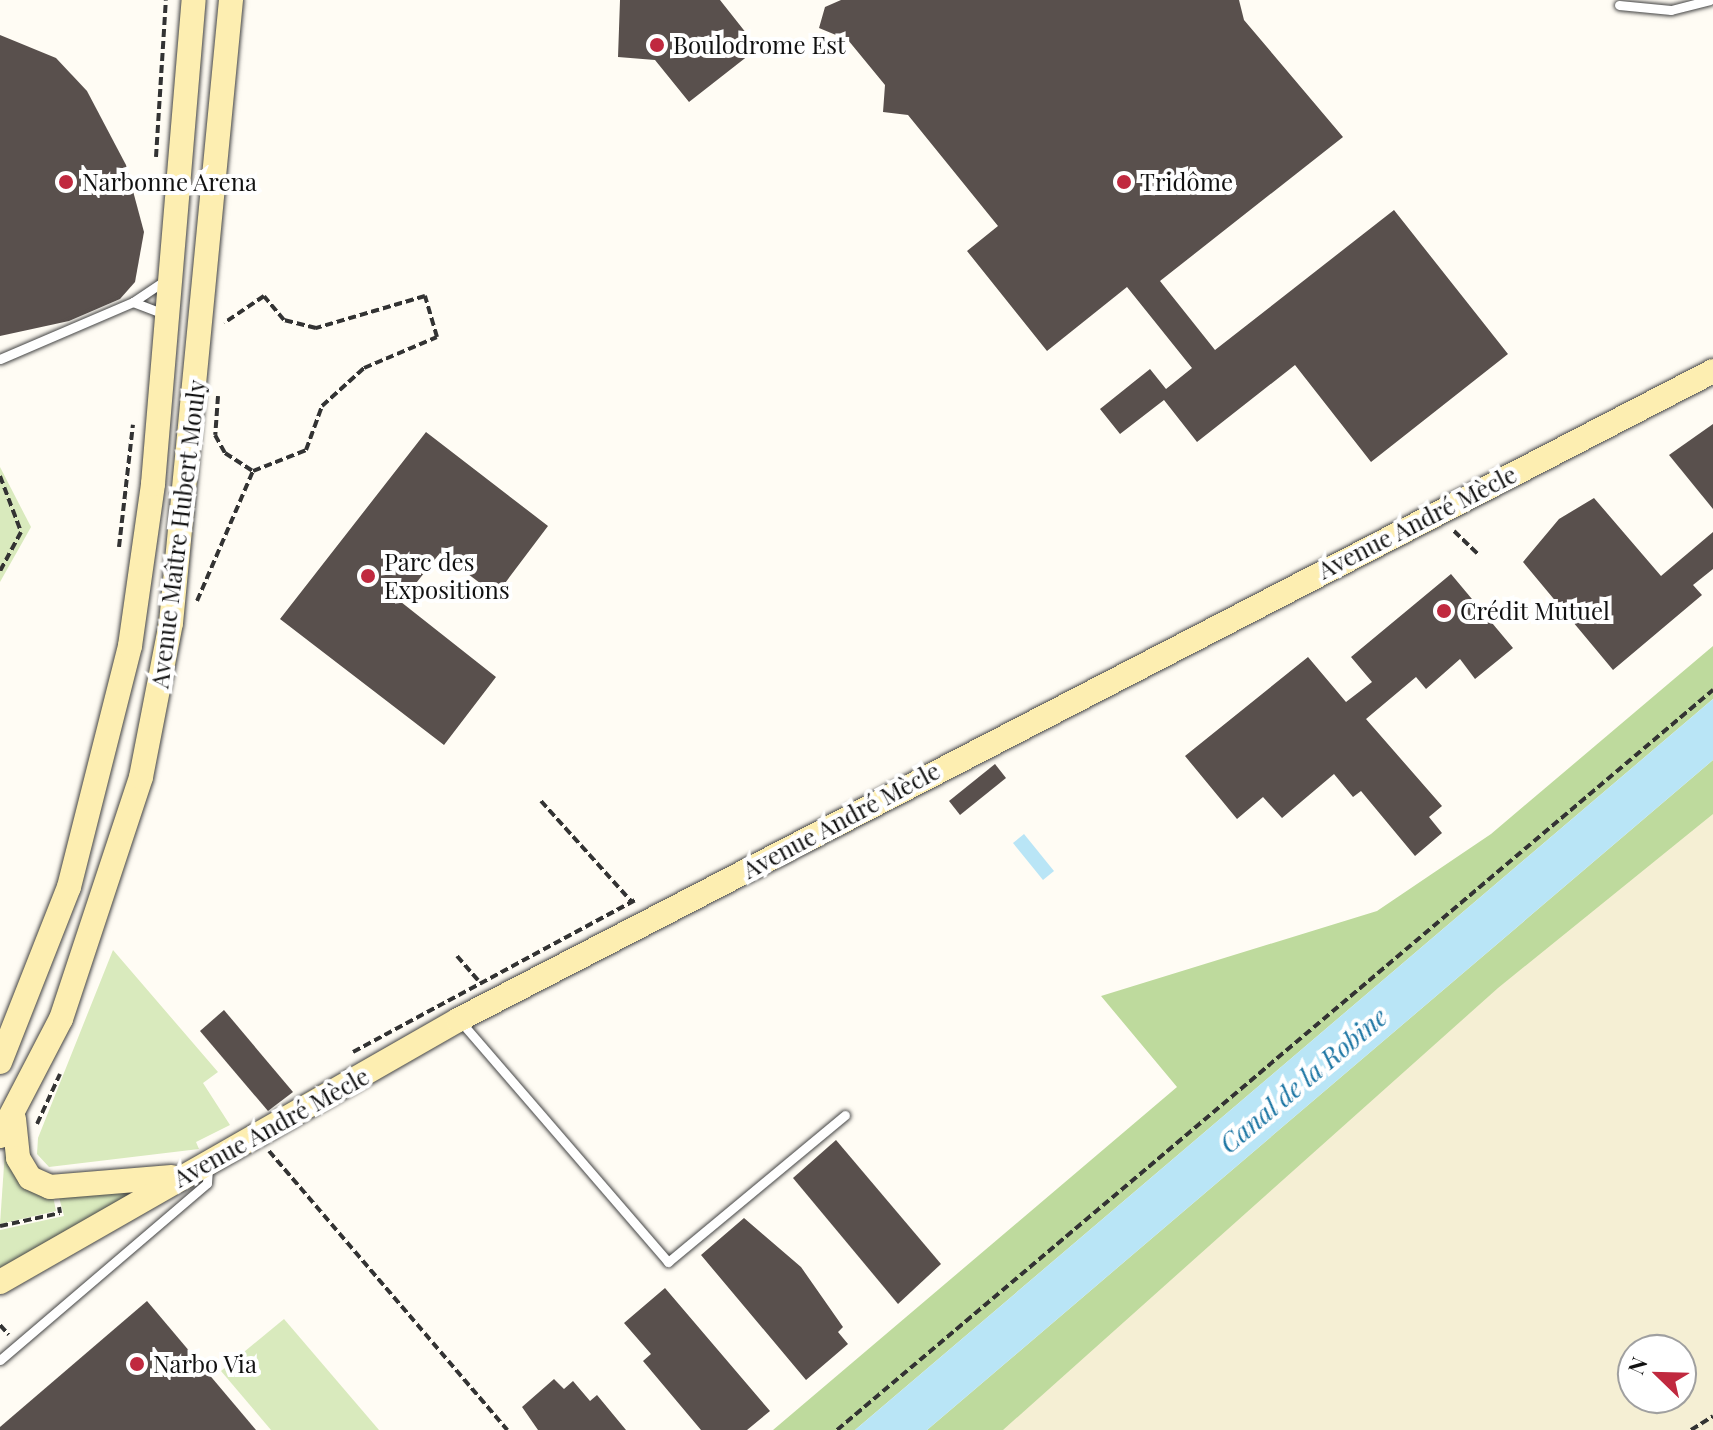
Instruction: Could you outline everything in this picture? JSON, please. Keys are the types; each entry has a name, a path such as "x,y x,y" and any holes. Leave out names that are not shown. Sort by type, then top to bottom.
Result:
{"main road":[{"name":"Avenue Maître Hubert Mouly","path":"0,1062 69,887 118,710 144,565 194,0"},
{"name":"Avenue Maître Hubert Mouly","path":"7,1128 61,1019 122,849 171,623 231,0"},
{"name":"Avenue André Mècle","path":"0,1282 183,1176 207,1174 257,1138 458,1020 1707,372"},
{"path":"7,1128 18,1158 30,1178 57,1189 183,1176"}],"lane":[{"path":"1619,5 1672,5 1710,0"},
{"path":"0,359 133,302 170,278"},
{"path":"133,302 168,315"},
{"path":"458,1020 668,1262 845,1115"},
{"path":"0,1360 207,1174"}],"path":[{"path":"156,162 166,0"},
{"path":"197,605 253,471 306,450 322,406 364,368 436,333 425,296 316,328 284,320 264,296 224,323 223,338"},
{"path":"217,384 215,435 225,453 253,471"},
{"path":"117,562 135,412"},
{"path":"0,476 21,532 0,571"},
{"path":"837,1430 1713,690"},
{"path":"541,801 632,902"},
{"path":"457,956 478,980"},
{"path":"31,1138 67,1059"},
{"path":"257,1138 507,1430"},
{"path":"0,1226 60,1213 57,1189"},
{"path":"1691,1430 1713,1416"}],"shaded area":[{"path":"1713,778 1713,1430 956,1430"}],"green space":[{"path":"0,467 31,527 0,582"},
{"path":"1713,646 1713,699 855,1430 773,1430 1177,1087 1101,996 1377,911 1491,834"},
{"path":"1713,760 1713,814 1498,988 1003,1430 927,1430"},
{"path":"113,950 218,1072 203,1083 230,1125 196,1142 199,1149 49,1167 37,1154 38,1138"},
{"path":"5,1151 53,1196 56,1211 0,1224"},
{"path":"130,1192 0,1268 0,1230 64,1216 59,1197"},
{"path":"284,1319 379,1430 271,1430 221,1371"}],"water":[{"name":"Canal de la Robine","path":"1713,699 1713,760 927,1430 855,1430"},
{"path":"1024,834 1054,871 1043,880 1013,843"}],"building":[{"path":"620,0 720,0 758,48 689,102 655,60 618,57"},
{"name":"Tridôme","path":"841,0 1239,0 1244,20 1343,137 1160,281 1215,350 1394,210 1508,354 1371,462 1295,365 1197,442 1164,400 1120,434 1100,409 1150,369 1166,389 1192,368 1127,287 1047,351 967,251 998,226 908,115 883,112 885,85 848,40 819,28 825,7"},
{"name":"Narbonne Arena","path":"0,35 56,58 87,91 126,165 144,232 135,282 120,299 69,321 0,336"},
{"path":"1713,424 1713,509 1669,455"},
{"name":"Parc des Expositions","path":"426,432 548,526 496,595 440,553 401,602 496,677 444,745 280,619"},
{"path":"1594,498 1661,576 1713,532 1713,569 1693,585 1702,595 1613,670 1523,562 1559,519"},
{"path":"1451,574 1513,648 1475,679 1460,659 1426,689 1416,677 1366,719 1442,806 1429,817 1442,833 1415,856 1361,791 1353,797 1334,774 1282,818 1263,797 1237,819 1185,756 1308,657 1346,702 1372,682 1351,657"},
{"path":"995,764 1006,778 960,815 949,801"},
{"path":"224,1010 293,1092 268,1111 200,1031"},
{"path":"836,1140 941,1264 898,1304 793,1178"},
{"path":"744,1218 801,1267 843,1327 838,1332 848,1344 806,1380 701,1255"},
{"path":"665,1288 770,1411 747,1430 701,1430 643,1361 651,1354 624,1323"},
{"name":"Narbo Via","path":"147,1301 256,1430 0,1430 0,1427"},
{"path":"554,1379 564,1389 573,1381 590,1401 597,1395 626,1430 538,1430 522,1407"}],"place":[{"name":"Boulodrome Est","path":"657,45"},
{"name":"Narbonne Arena","path":"66,182"},
{"name":"Tridôme","path":"1124,182"},
{"name":"Parc des Expositions","path":"368,576"},
{"name":"Crédit Mutuel","path":"1444,611"},
{"name":"Narbo Via","path":"137,1364"}]}
